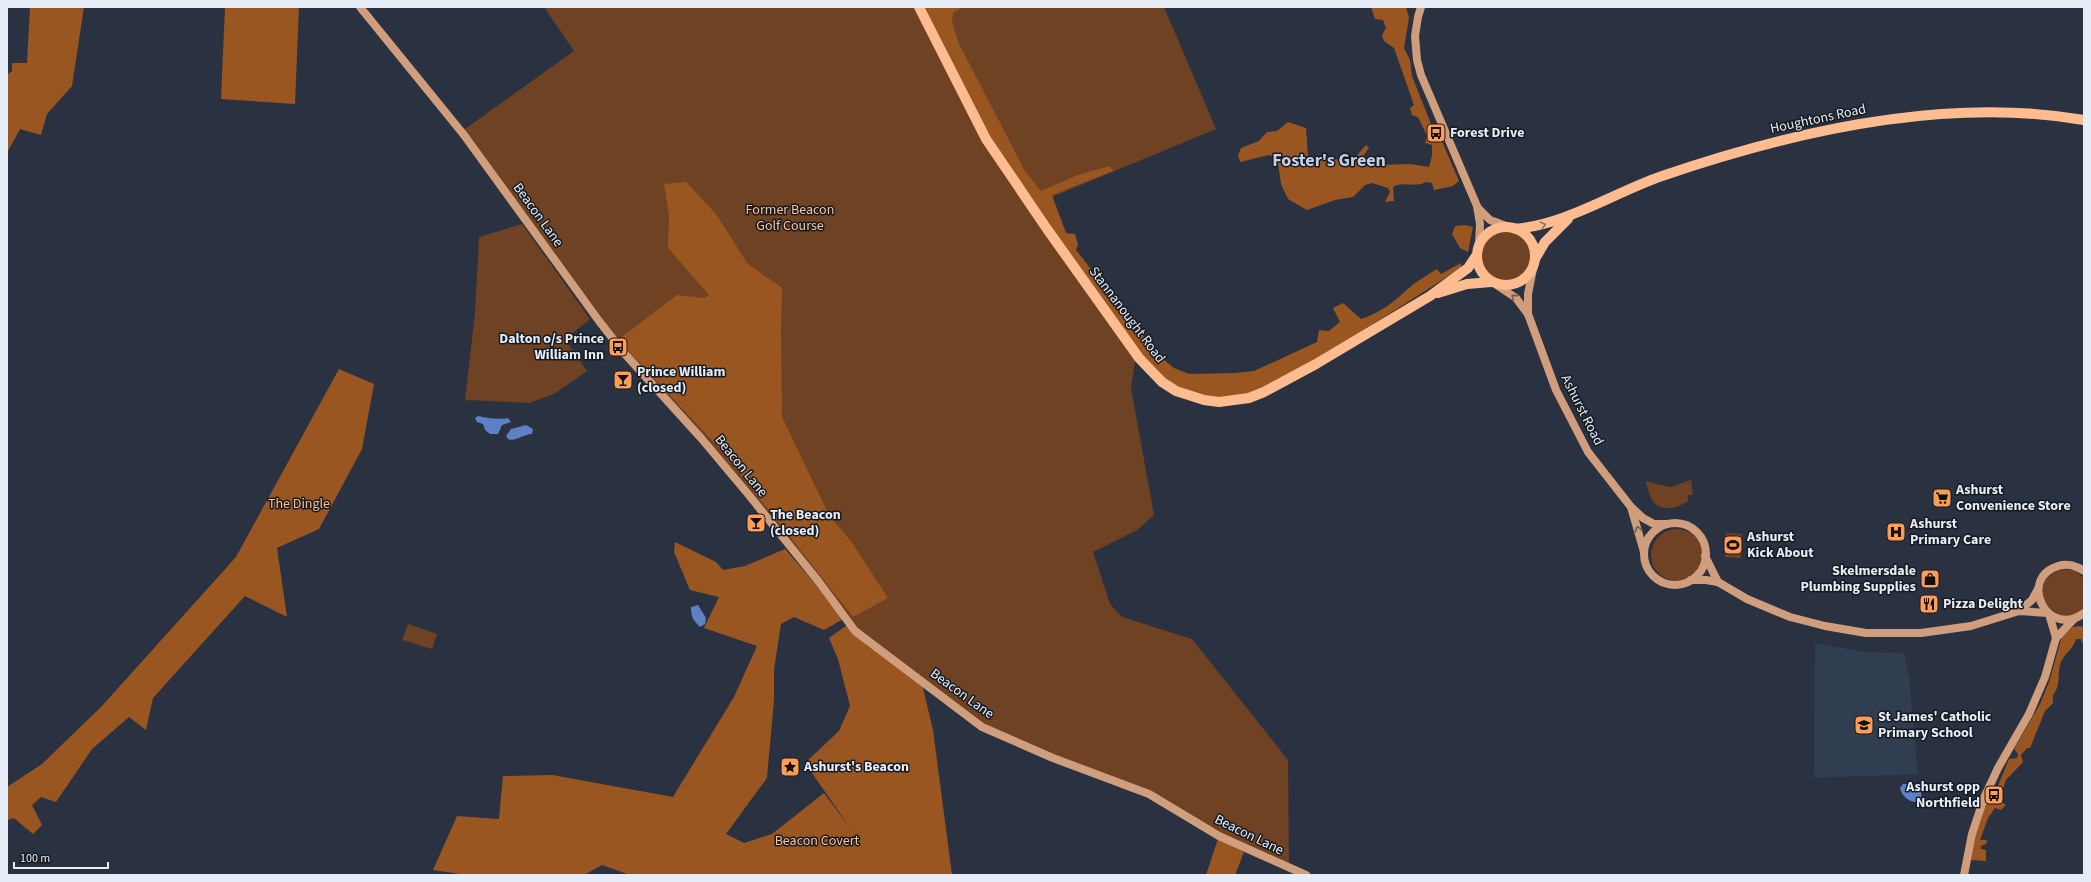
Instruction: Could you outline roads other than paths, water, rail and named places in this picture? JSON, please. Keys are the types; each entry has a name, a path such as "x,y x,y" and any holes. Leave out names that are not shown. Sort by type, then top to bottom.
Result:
{"main road":[{"name":"Stannanought Road","path":"919,7 986,139 1047,229 1139,358 1162,382 1176,390 1197,399 1219,402 1243,399 1264,392 1296,376 1430,296 1468,268 1476,256"},
{"name":"Houghtons Road","path":"1512,228 1538,226 1570,216 1606,199 1658,178 1750,149 1837,128 1978,111 2030,113 2084,120"},
{"name":"Houghtons Road","path":"1534,262 1545,242 1570,216"},
{"path":"1512,228 1524,233 1530,240 1534,249 1534,262 1531,272 1519,282 1511,285 1493,283 1480,271 1476,256 1479,244 1492,230 1512,228"},
{"name":"Stannanought Road","path":"1430,296 1467,284 1493,283"}],"street":[{"name":"Beacon Lane","path":"360,7 464,135 599,321 624,353 701,438 744,489 819,582 855,631 982,727 1053,758 1149,794 1218,836 1306,875"},
{"path":"1416,7 1418,17"},
{"path":"1421,7 1418,17 1415,47 1421,75 1457,164 1477,206 1484,216 1490,220 1512,228"},
{"path":"1477,206 1480,224 1479,244"},
{"name":"Ashurst Road","path":"1528,314 1528,294 1534,262"},
{"name":"Ashurst Road","path":"1493,283 1516,298 1528,314 1550,374 1564,406 1588,452 1631,507 1643,518 1654,524 1668,524"},
{"name":"Ashurst Road","path":"1631,507 1644,552"},
{"path":"1721,583 1706,556 1703,542 1692,529 1684,525 1668,524 1658,528 1651,534 1646,543 1644,552 1648,570 1660,581 1674,585 1691,580 1706,580 1721,583 1734,592 1776,612 1825,626 1866,633 1921,634 1971,626 2019,611 2032,600 2041,581 2052,568 2060,565 2084,565"},
{"path":"1691,580 1701,570 1706,556"},
{"path":"2072,565 2084,571"},
{"path":"2038,589 2042,606 2049,614 2056,638"},
{"path":"2019,611 2049,614 2057,618 2078,619"},
{"path":"1964,875 1978,814 1988,787 2029,714 2044,677 2056,638 2084,613"}],"water":[{"path":"478,416 497,419 508,418 511,422 502,425 498,434 490,434 485,430 483,424 477,422 475,418"},
{"path":"526,425 533,429 532,434 511,440 506,436 511,429"},
{"path":"698,605 706,618 705,624 700,627 693,618 691,610 691,607"},
{"path":"1903,784 1915,784 1921,792 1922,801 1915,802 1905,798 1900,788"}],"place":[{"name":"Forest Drive","path":"1436,133"},
{"name":"Dalton o/s Prince William Inn","path":"618,347"},
{"name":"Prince William (closed)","path":"623,380"},
{"name":"Ashurst Convenience Store","path":"1942,498"},
{"name":"The Beacon (closed)","path":"756,523"},
{"name":"Ashurst Primary Care","path":"1896,532"},
{"name":"Ashurst Kick About","path":"1733,545"},
{"name":"Skelmersdale Plumbing Supplies","path":"1930,579"},
{"name":"Pizza Delight","path":"1929,604"},
{"name":"St James' Catholic Primary School","path":"1864,725"},
{"name":"Ashurst's Beacon","path":"790,767"},
{"name":"Ashurst opp Northfield","path":"1994,795"}],"district":[{"name":"Foster's Green","path":"1329,160"}],"park label":[{"name":"Former Beacon Golf Course","path":"790,218"},
{"name":"The Dingle","path":"299,504"},
{"name":"Beacon Covert","path":"817,841"}]}
